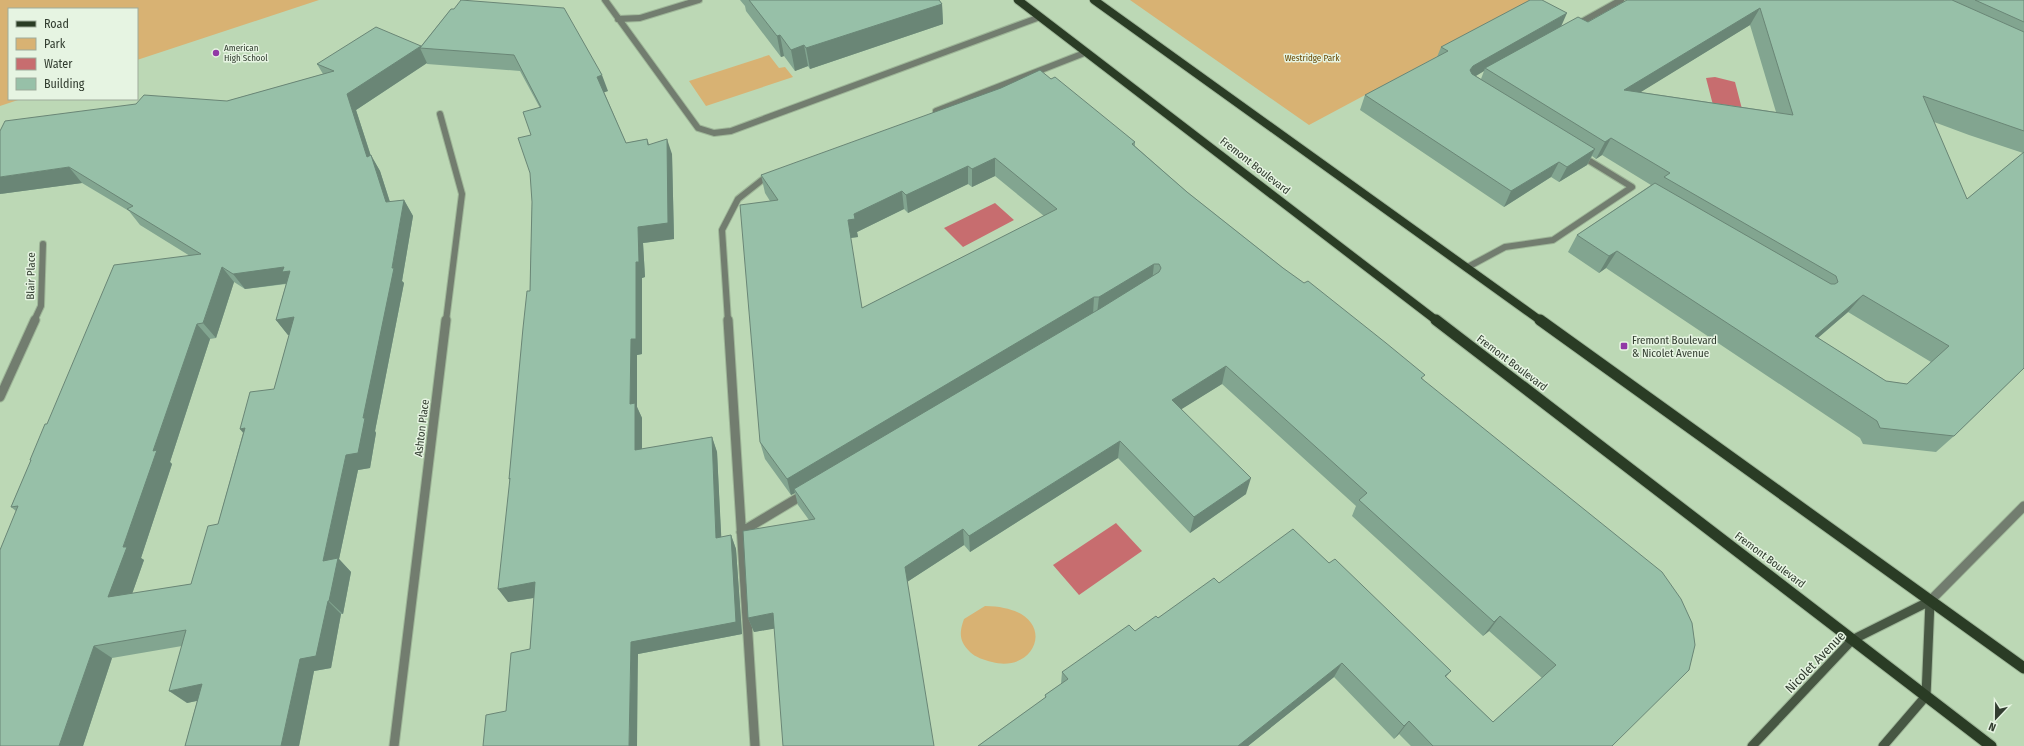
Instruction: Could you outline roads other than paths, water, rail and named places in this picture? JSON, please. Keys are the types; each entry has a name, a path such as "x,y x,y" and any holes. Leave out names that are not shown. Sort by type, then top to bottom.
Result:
{"main road":[{"name":"Fremont Boulevard","path":"1018,0 1991,746"},
{"path":"1094,0 2024,668"}],"street":[{"path":"605,0 698,128 714,133 731,131 1040,17"},
{"path":"618,19 640,18 699,0"},
{"path":"1572,27 1621,0"},
{"path":"932,113 1086,52"},
{"name":"Ashton Place","path":"394,746 462,194 440,114"},
{"path":"1466,268 1505,247 1553,240 1636,189 1574,151"},
{"path":"755,746 722,230 738,199 762,180 777,174"},
{"name":"Blair Place","path":"0,397 41,306 43,244"},
{"path":"741,532 815,488"},
{"name":"Nicolet Avenue","path":"1752,746 1852,640 1930,601 2024,506"},
{"path":"1884,746 1926,696 1930,601"}],"water":[{"path":"1715,77 1735,82 1742,109 1713,105 1706,78"},
{"path":"995,203 1014,220 963,247 944,228"},
{"path":"1116,523 1142,551 1079,595 1053,565"}],"place":[{"name":"American High School","path":"216,53"},
{"name":"Fremont Boulevard & Nicolet Avenue","path":"1624,346"}],"park label":[{"name":"Westridge Park","path":"1312,58"}]}
